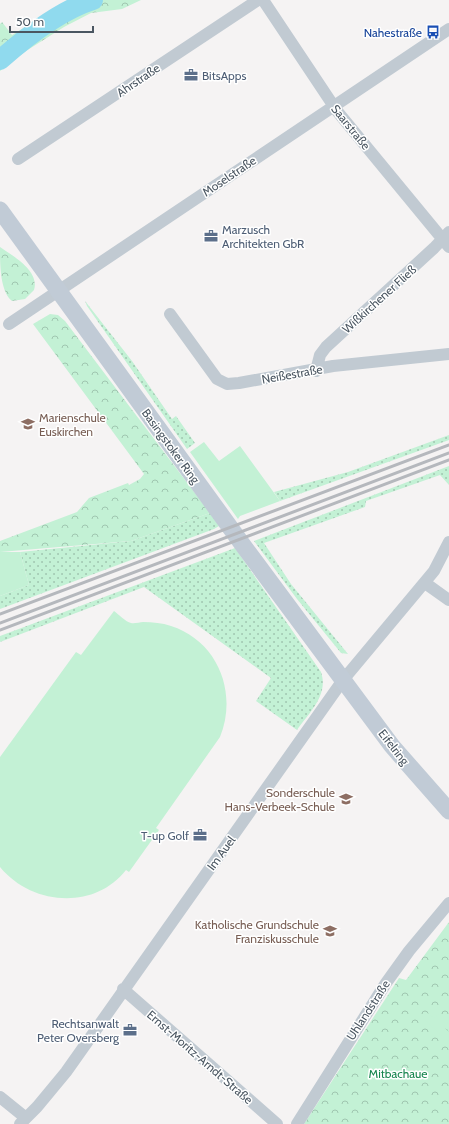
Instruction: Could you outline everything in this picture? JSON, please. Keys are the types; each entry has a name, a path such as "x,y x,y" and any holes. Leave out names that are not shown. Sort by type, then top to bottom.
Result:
{"main road":[{"name":"Basingstoker Ring","path":"0,210 245,548 343,680"},
{"name":"Eifelring","path":"343,680 402,758 449,811"}],"street":[{"name":"Ahrstraße","path":"18,159 258,0"},
{"name":"Saarstraße","path":"263,0 334,106 447,239"},
{"name":"Moselstraße","path":"9,324 334,106 447,36"},
{"name":"Wißkirchener Fließ","path":"316,370 320,355 326,347 447,239"},
{"name":"Neißestraße","path":"170,314 214,376 226,384 333,366 449,354"},
{"name":"Im Auel","path":"23,1121 66,1072 343,680 425,583 437,566 449,542"},
{"path":"425,583 449,600"},
{"name":"Uhlandstraße","path":"297,1124 386,983 409,950 449,903"},
{"name":"Ernst-Moritz-Arndt-Straße","path":"124,990 277,1124"},
{"path":"0,1097 23,1121"}],"green space":[{"path":"69,0 141,0 122,9 91,13 64,27 26,51 0,71 0,24 2,22 12,35"},
{"path":"0,247 24,265 33,277 35,283 34,290 25,299 12,301 5,291 0,262"},
{"path":"85,301 132,361 172,419 176,416 195,443 187,449 87,306"},
{"path":"50,314 58,315 65,321 210,513 131,541 0,552 0,541 77,512 89,498 128,483 129,485 140,479 144,474 33,324"},
{"path":"449,435 449,440 280,501 274,492 348,472"},
{"path":"204,442 219,461 240,446 280,501 240,516 238,519 190,452"},
{"path":"449,466 449,485 440,475 366,501 365,507 264,543 291,584 348,654 341,653 297,599 254,541"},
{"path":"210,513 219,526 214,529 0,609 0,596 29,585 20,552 131,541"},
{"path":"235,548 321,672 323,680 320,696 312,710 297,730 256,701 271,678 144,587 0,642 0,636"},
{"path":"0,552 20,552 29,585 0,596"},
{"path":"114,611 124,620 131,623 150,622 171,626 187,633 201,643 212,656 220,671 225,686 227,703 225,720 220,737 156,828 159,830 129,872 126,870 113,883 97,892 80,897 63,898 45,895 28,889 13,880 0,867 0,757 76,652 81,655"},
{"name":"Mitbachaue","path":"449,922 449,1124 304,1124 399,978 406,980"},
{"path":"426,1012 434,1018 439,1014 448,1022 444,1027 449,1032 449,1035 445,1039 422,1017"}],"waterway":[{"path":"0,60 32,34 68,10 93,0"}],"railway":[{"path":"0,614 449,445"},
{"path":"0,623 449,453"},
{"path":"0,630 449,460"}],"place":[{"name":"Nahestraße","path":"433,32"},
{"name":"BitsApps","path":"191,75"},
{"name":"Marzusch Architekten GbR","path":"211,236"},
{"name":"Marienschule Euskirchen","path":"28,424"},
{"name":"Sonderschule Hans-Verbeek-Schule","path":"346,799"},
{"name":"T-up Golf","path":"200,835"},
{"name":"Katholische Grundschule Franziskusschule","path":"330,931"},
{"name":"Rechtsanwalt Peter Oversberg","path":"130,1030"}]}
